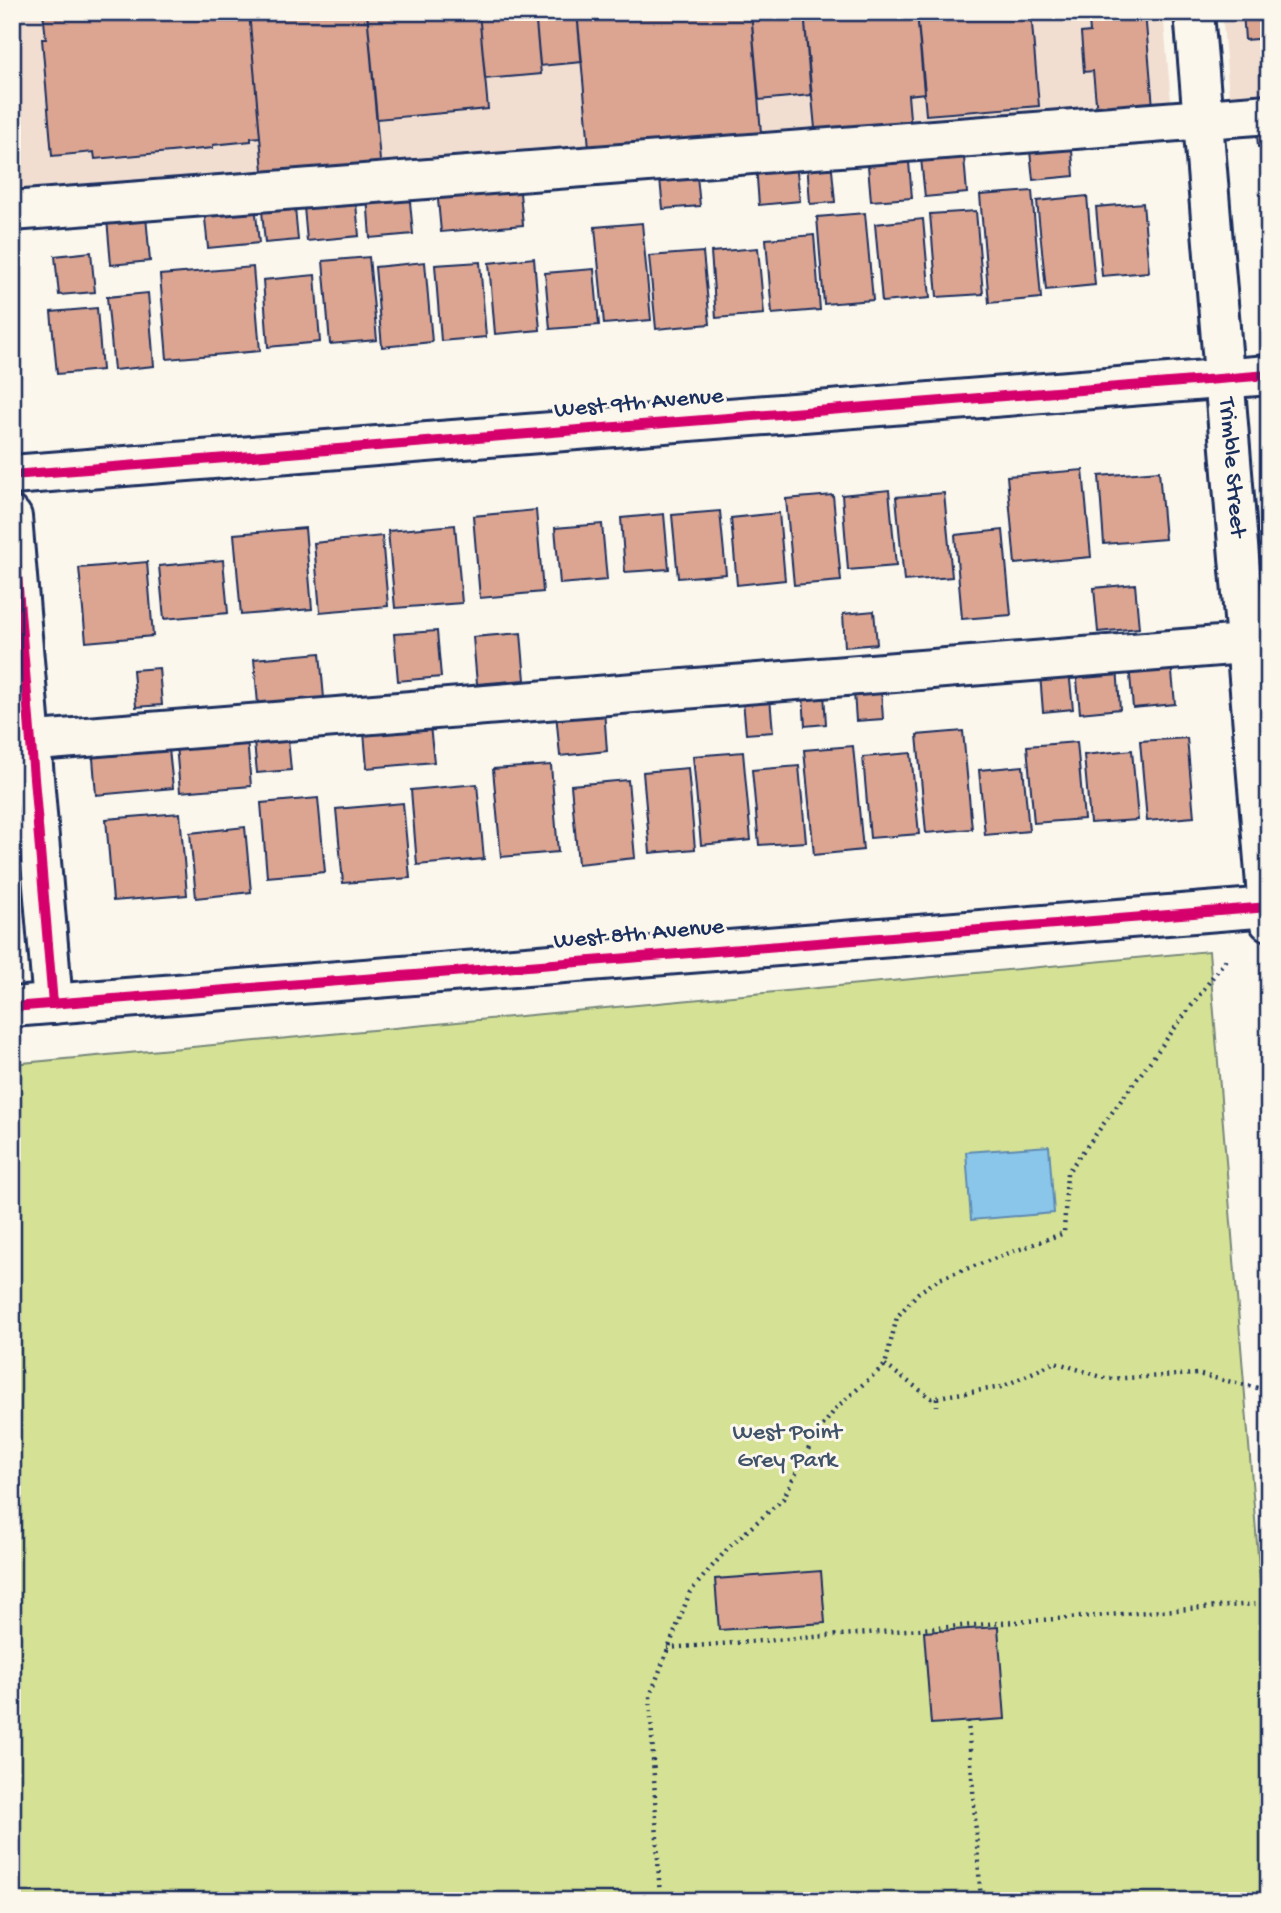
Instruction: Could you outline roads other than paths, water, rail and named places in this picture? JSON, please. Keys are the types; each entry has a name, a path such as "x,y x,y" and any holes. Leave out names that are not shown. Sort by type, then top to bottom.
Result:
{"street":[{"name":"Trimble Street","path":"1194,12 1224,378 1257,643 1268,911"},
{"path":"12,211 1269,114"},
{"name":"West 9th Avenue","path":"12,475 1269,375"},
{"path":"12,517 22,742 53,1004"},
{"path":"22,742 1257,643"},
{"name":"West 8th Avenue","path":"12,1007 1268,911"}],"water":[{"path":"1049,1146 1054,1213 971,1220 966,1152"}],"park label":[{"name":"West Point Grey Park","path":"787,1447"}]}
